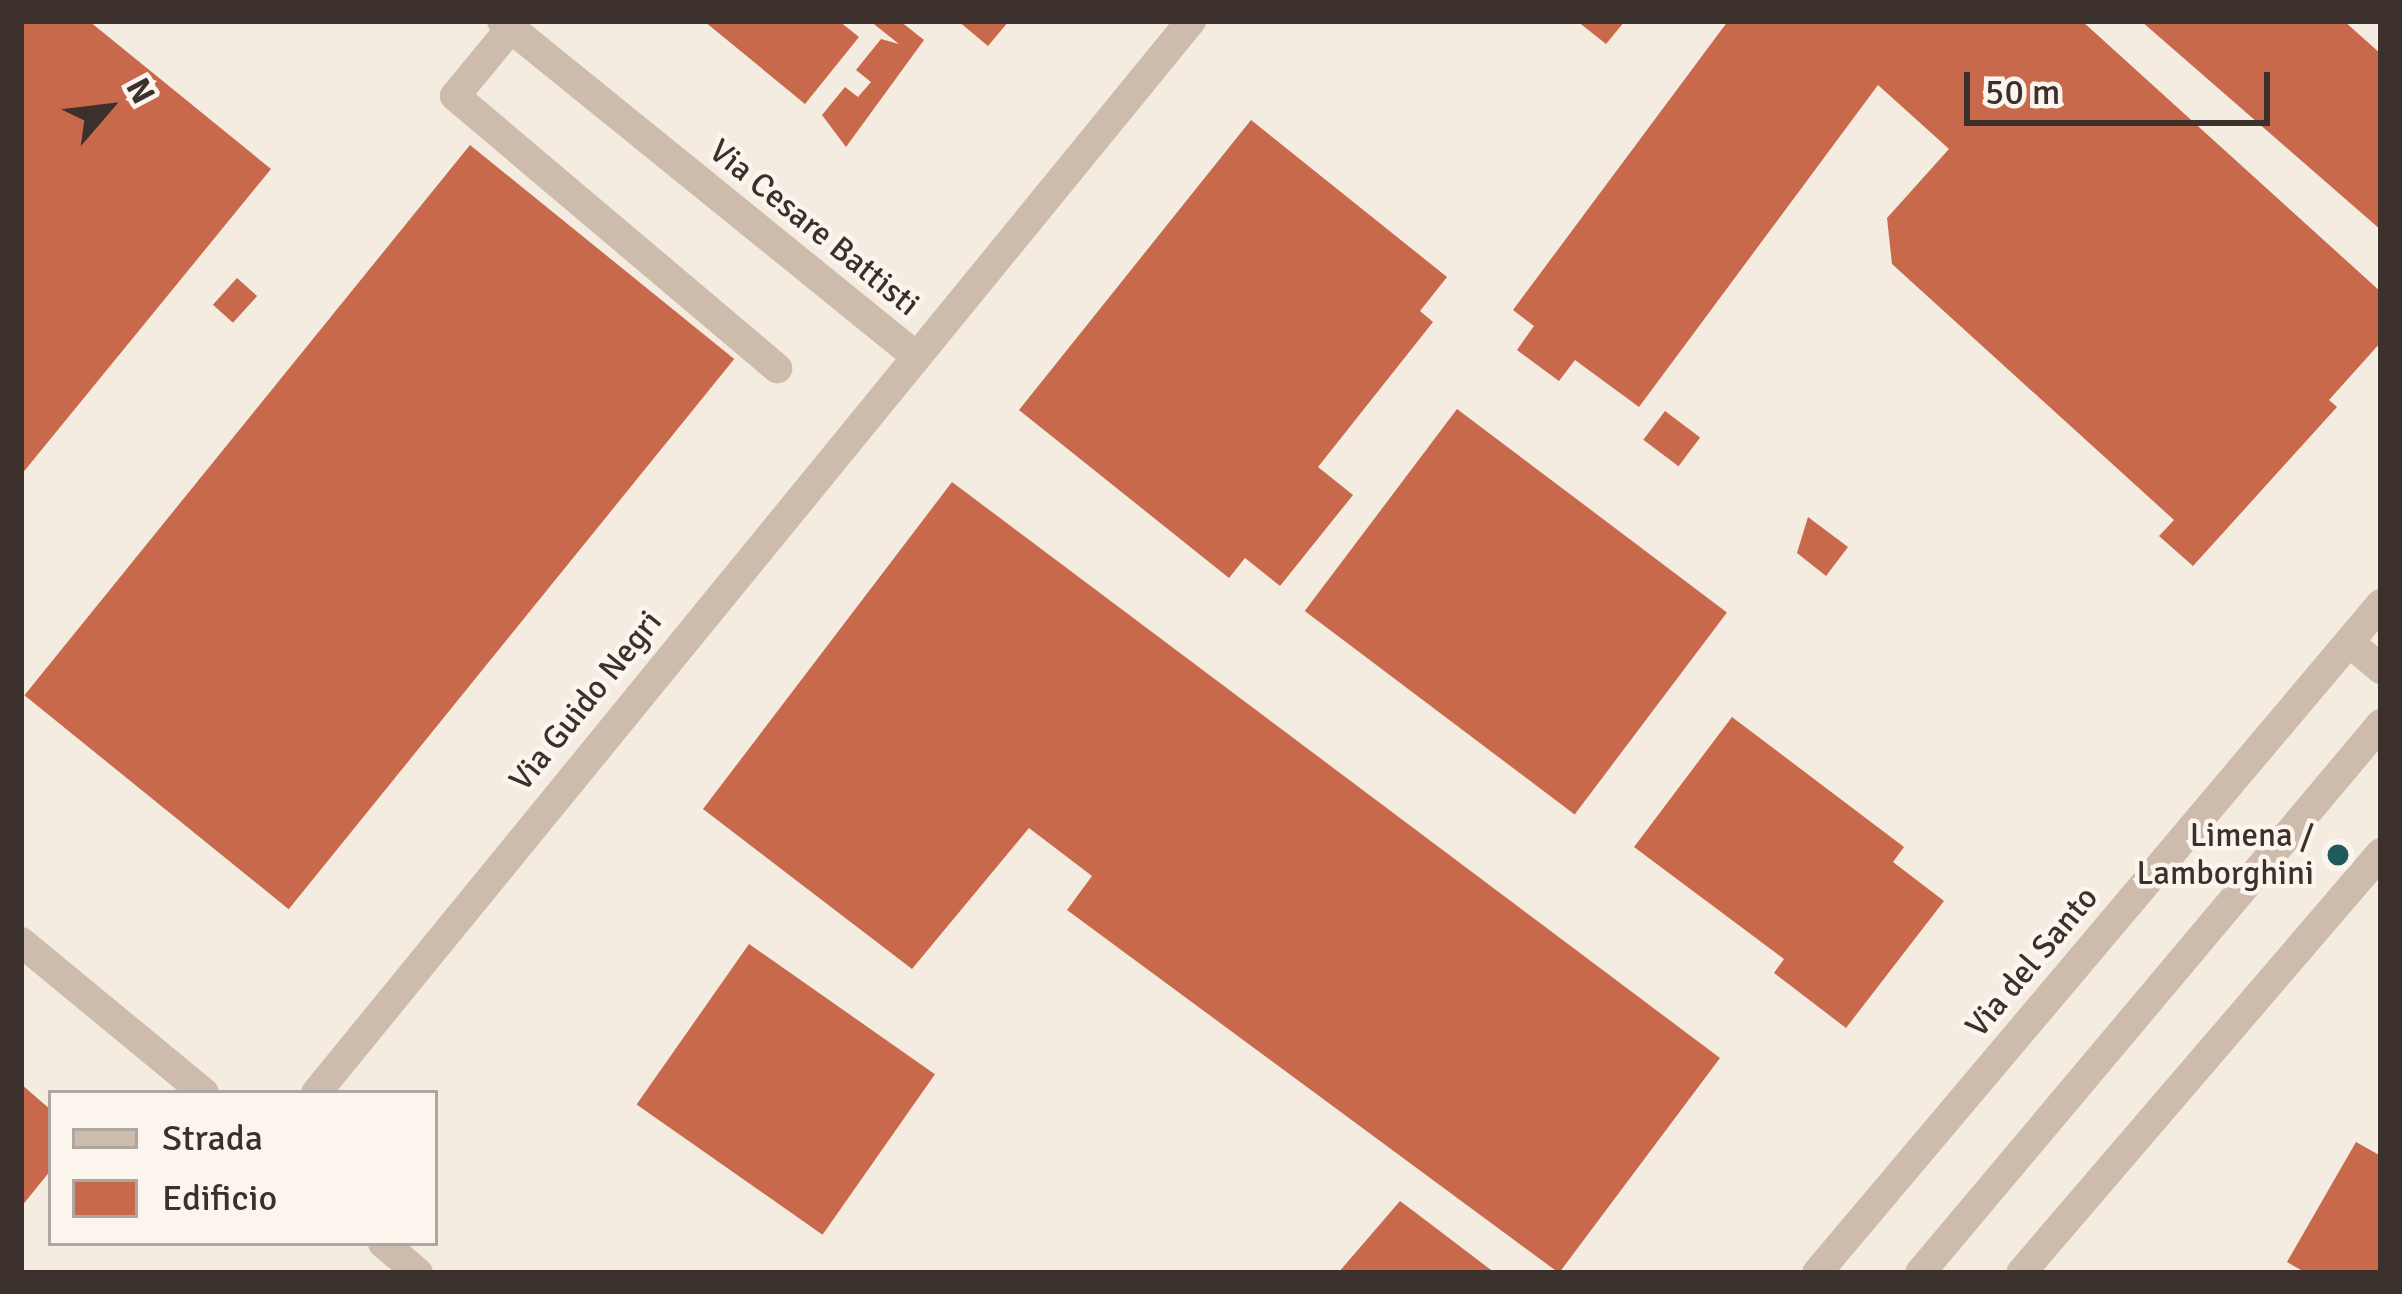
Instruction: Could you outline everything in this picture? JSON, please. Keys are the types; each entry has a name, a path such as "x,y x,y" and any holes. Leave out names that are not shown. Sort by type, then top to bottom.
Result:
{"street":[{"name":"Via Cesare Battisti","path":"506,25 912,353 1191,21"},
{"path":"506,25 454,97 777,368"},
{"name":"Via Guido Negri","path":"318,1090 912,353"},
{"name":"Via del Santo","path":"1816,1273 2381,604"},
{"path":"2349,641 2381,668"},
{"path":"1920,1273 2381,724"},
{"path":"2021,1273 2381,853"},
{"path":"21,942 200,1090"},
{"path":"386,1246 418,1273"}],"building":[{"path":"21,21 89,21 271,169 21,475"},
{"path":"704,21 839,21 859,37 805,104"},
{"path":"870,21 900,21 924,40 846,147 822,115 845,87 858,97 871,82 856,70 881,39 899,44"},
{"path":"958,21 1009,21 988,46"},
{"path":"1577,21 1625,21 1606,44"},
{"path":"1728,21 2082,21 2381,292 2381,342 2329,400 2337,407 2193,566 2159,536 2174,520 1892,264 1887,218 1949,149 1878,85 1639,407 1575,360 1559,381 1517,350 1534,326 1513,310"},
{"path":"2141,21 2344,21 2381,54 2381,230"},
{"path":"1251,120 1447,277 1420,311 1433,322 1318,467 1353,495 1280,586 1245,558 1229,578 1019,410"},
{"path":"470,145 734,359 289,909 24,695"},
{"path":"237,278 257,296 233,323 213,305"},
{"path":"1457,409 1727,612 1575,814 1305,611"},
{"path":"1665,411 1700,437 1678,466 1643,440"},
{"path":"952,482 1720,1058 1559,1273 1067,910 1092,876 1029,828 912,969 703,809"},
{"path":"1808,517 1848,547 1826,576 1797,553"},
{"path":"1732,717 1904,847 1893,862 1944,901 1846,1028 1774,973 1784,959 1634,847"},
{"path":"749,944 935,1074 823,1235 637,1105"},
{"path":"21,1084 48,1107 48,1174 21,1207"},
{"path":"2356,1142 2381,1156 2381,1273 2306,1273 2287,1262"},
{"path":"1400,1201 1416,1213 1495,1273 1338,1273"}],"place":[{"name":"Limena / Lamborghini","path":"2338,855"}]}
